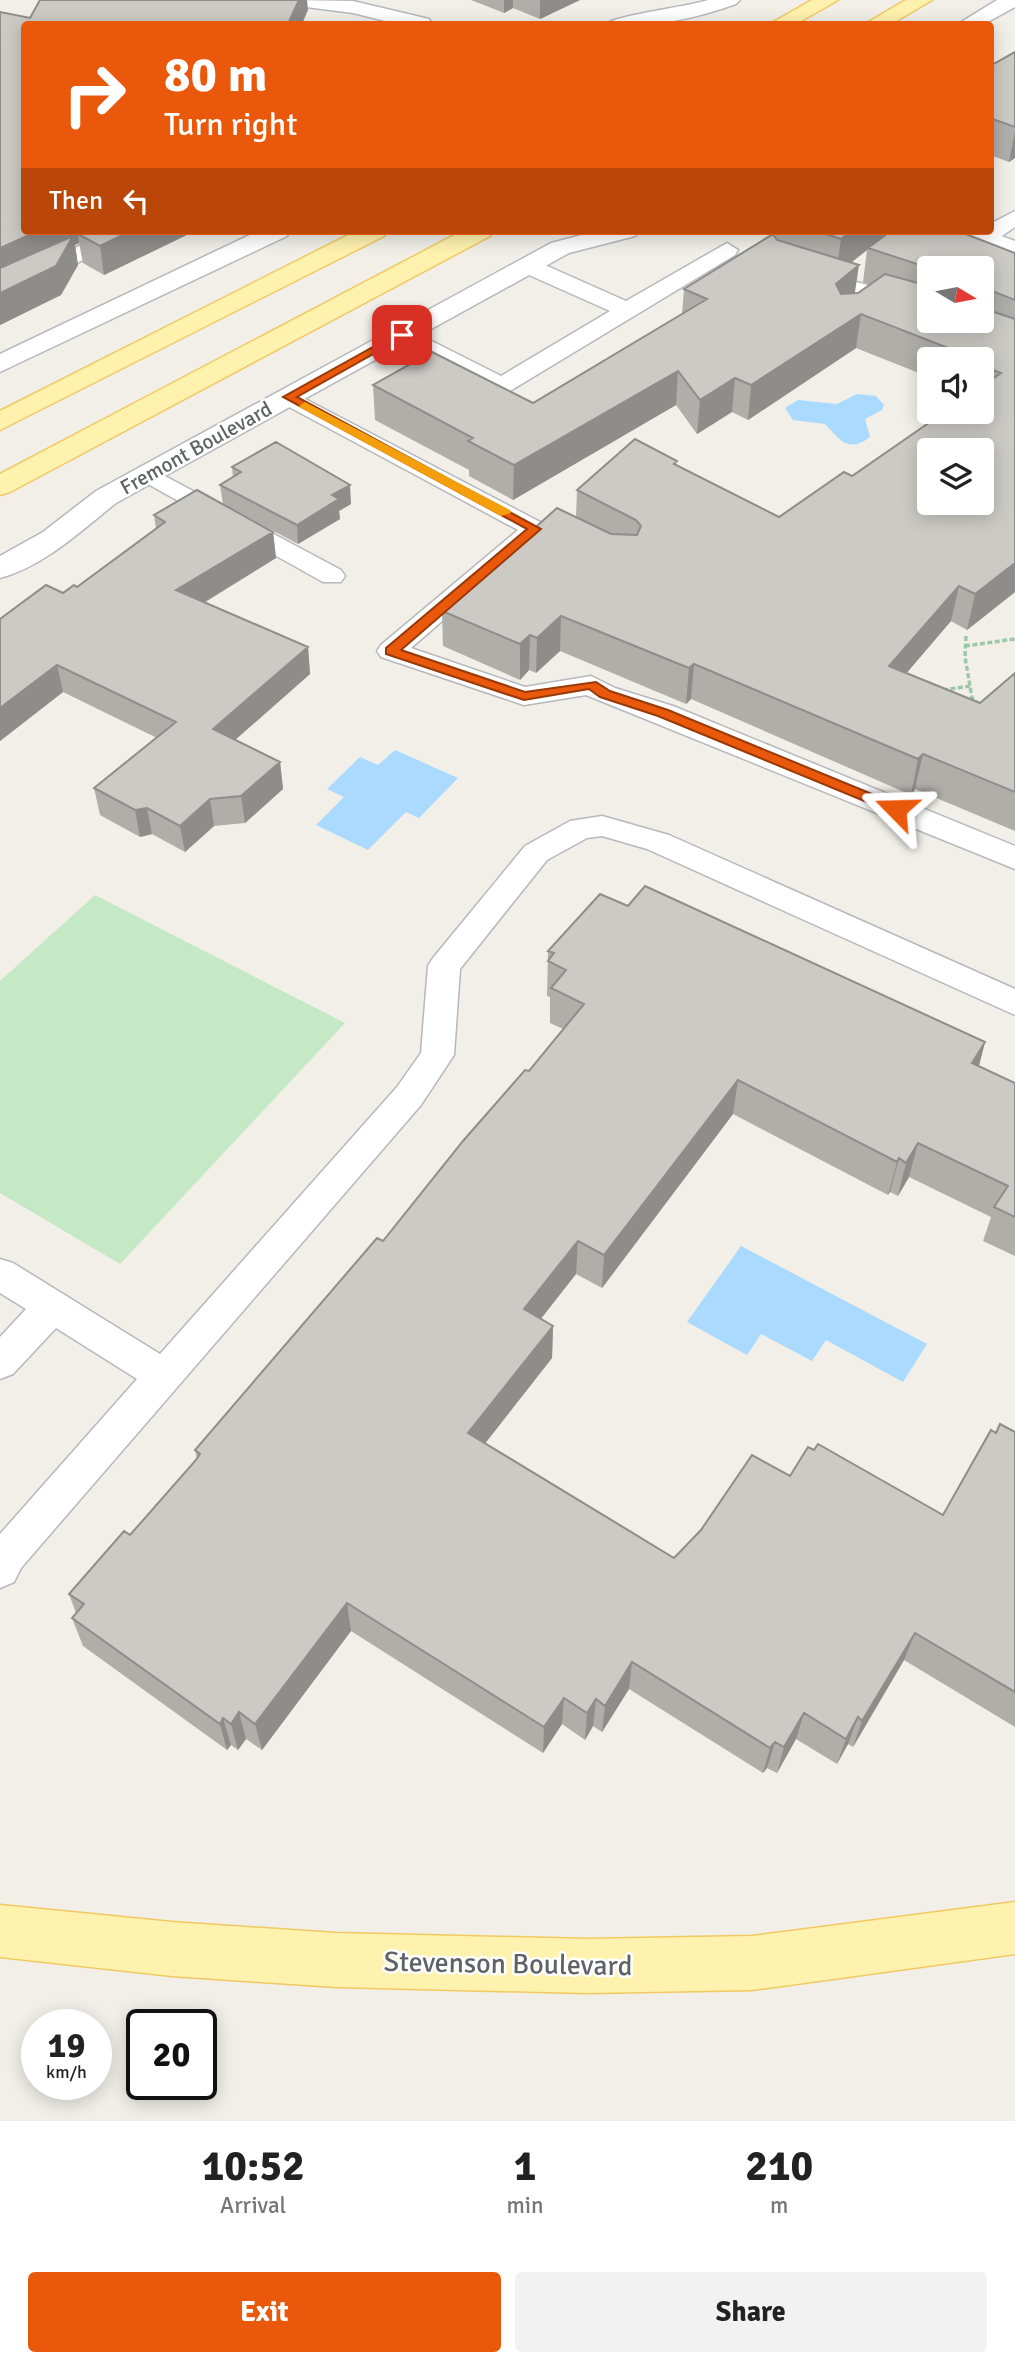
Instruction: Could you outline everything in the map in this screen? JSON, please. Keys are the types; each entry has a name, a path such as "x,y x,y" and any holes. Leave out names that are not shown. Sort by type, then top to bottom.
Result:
{"main road":[{"path":"786,21 828,0"},
{"path":"882,21 922,0"},
{"path":"0,422 367,235"},
{"path":"0,486 473,235"},
{"name":"Stevenson Boulevard","path":"0,1931 172,1949 336,1960 587,1966 752,1963 1015,1928"}],"street":[{"path":"298,0 353,7 409,21"},
{"path":"615,0 642,19"},
{"path":"632,21 690,13 729,0"},
{"path":"974,21 1012,0"},
{"path":"0,364 270,235"},
{"name":"Fremont Boulevard","path":"0,569 54,538 97,502 560,248 610,235"},
{"path":"974,235 1015,250"}],"lane":[{"path":"994,226 1015,217"},
{"path":"0,291 119,235"},
{"path":"402,335 502,386 727,250"},
{"path":"528,266 627,310"},
{"path":"793,270 917,310"},
{"path":"839,286 859,271"},
{"path":"852,313 878,295"},
{"path":"288,397 548,530 391,651 524,696 591,685 605,694 663,713 1015,858"},
{"path":"148,474 332,576"},
{"path":"0,1569 7,1555 409,1096 436,1055 444,966 536,853 581,828 602,827 658,842 1015,1003"},
{"path":"0,1274 164,1376"},
{"path":"0,1363 54,1306"}],"path":[{"path":"965,636 972,698 980,705"},
{"path":"965,646 1015,639"},
{"path":"929,691 970,687"}],"green space":[{"path":"95,895 345,1023 120,1264 0,1193 0,981"}],"water":[{"path":"857,394 876,396 884,405 882,410 865,419 870,437 855,444 839,439 825,424 793,420 785,408 798,400 837,404"},
{"path":"395,750 458,778 419,818 406,812 368,850 316,825 344,797 327,789 360,757 378,765"},
{"path":"741,1246 927,1344 903,1382 826,1340 812,1361 761,1334 747,1355 687,1322"}],"building":[{"path":"40,0 299,0 289,21 21,21 21,235 29,235 0,248 0,12 30,18"},
{"path":"1015,52 1015,127 994,119 994,64"},
{"path":"80,235 123,235 100,246"},
{"path":"771,235 777,240 859,265 836,284 841,294 858,293 885,274 917,283 917,333 994,333 994,312 1015,319 1015,563 975,594 959,586 889,666 980,703 1015,673 1015,792 923,754 918,759 694,664 689,668 561,616 537,638 530,635 520,644 442,611 557,508 611,534 637,535 641,526 636,520 577,490 635,439 677,461 674,464 779,517 844,472 852,476 927,424 994,424 994,378 1001,373 994,370 994,347 946,347 861,314 751,385 735,378 700,400 678,371 514,465 468,441 473,438 373,385 432,352 533,403 707,299 684,289"},
{"path":"829,235 846,235 841,239"},
{"path":"886,235 968,235 1015,253 1015,300 994,292 994,256 917,256 917,264 868,248"},
{"path":"73,236 56,266 0,293 0,268"},
{"path":"276,442 350,485 332,495 339,499 297,525 220,485 241,472 232,467"},
{"path":"197,490 273,532 176,590 308,647 213,729 280,762 241,796 210,799 180,826 147,808 135,810 94,788 176,722 57,665 0,708 0,619 46,585 63,593 74,585 77,587 165,522 154,515"},
{"path":"645,886 985,1042 972,1063 1015,1083 1015,1217 994,1207 1008,1186 918,1143 906,1163 899,1158 897,1162 738,1080 604,1255 578,1241 524,1309 553,1326 468,1433 674,1558 701,1530 752,1455 790,1476 808,1447 814,1450 818,1444 943,1515 991,1430 996,1433 1000,1424 1015,1432 1015,1692 915,1633 862,1721 858,1717 846,1739 804,1713 784,1747 775,1742 770,1748 632,1662 605,1706 596,1699 587,1713 564,1698 544,1727 347,1603 255,1724 239,1712 231,1724 223,1718 220,1724 72,1618 84,1604 69,1594 124,1531 130,1535 196,1460 200,1454 195,1450 377,1238 383,1241 463,1141 525,1070 529,1071 584,1004 551,988 566,970 548,961 554,953 548,951 600,894 628,906"}],"slow traffic":[{"path":"305,406 505,513"}],"route":[{"path":"402,335 288,397 535,529 391,651 524,696 591,685 605,694 663,713 896,809"}]}
